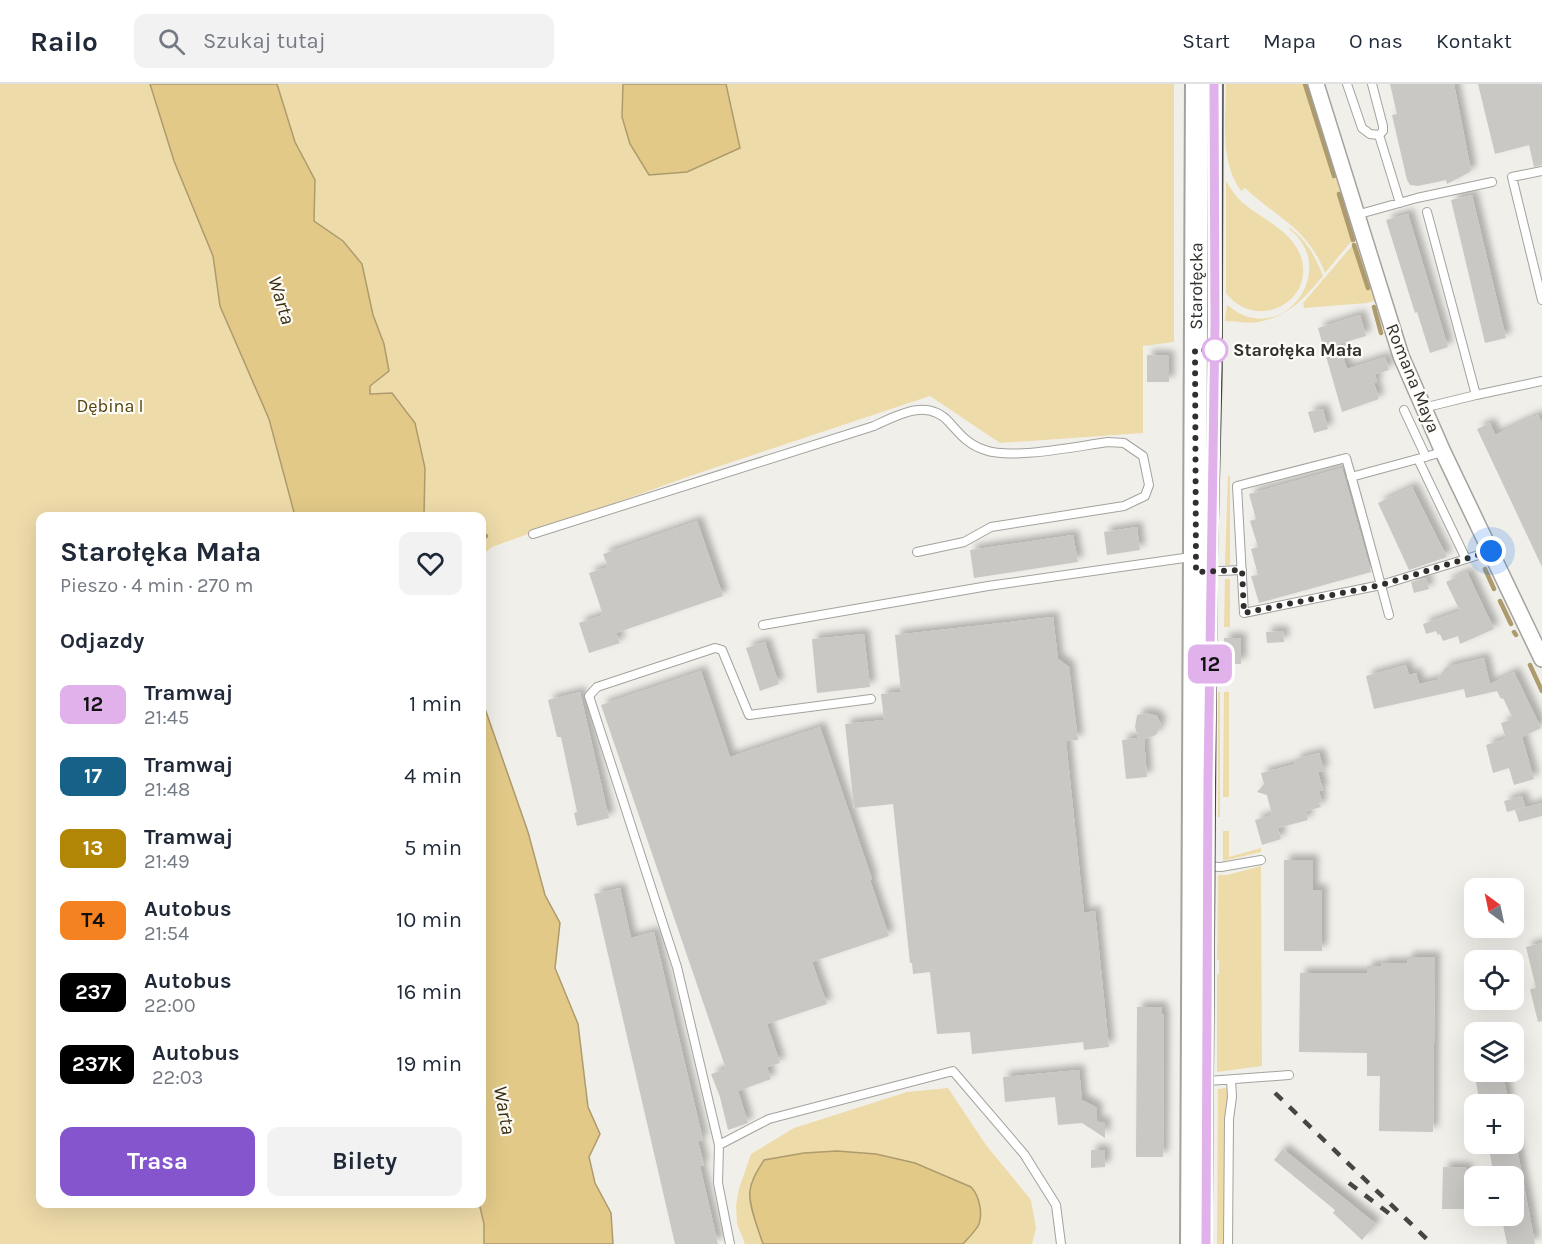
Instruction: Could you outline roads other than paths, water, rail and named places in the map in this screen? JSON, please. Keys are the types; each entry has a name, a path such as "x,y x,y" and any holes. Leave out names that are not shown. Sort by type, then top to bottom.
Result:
{"street":[{"name":"Starołęcka","path":"1192,1244 1197,84"},
{"name":"Romana Maya","path":"1316,84 1401,356 1443,452 1542,659"}],"lane":[{"path":"1347,84 1362,128 1370,134 1379,135"},
{"path":"1372,84 1383,126 1383,131 1379,135"},
{"path":"1379,135 1401,203"},
{"path":"1542,171 1512,177 1542,300"},
{"path":"1356,215 1492,182"},
{"path":"1427,212 1476,395"},
{"path":"1423,408 1542,381"},
{"path":"533,534 874,426 916,410 930,410 948,420 960,436 985,450 1011,454 1108,442 1124,443 1143,456 1149,485 1145,496 1124,506 991,527 964,542 917,552"},
{"path":"1404,410 1422,458 1466,559"},
{"path":"1351,477 1443,452"},
{"path":"1389,615 1381,585 1346,458 1237,486 1244,613 1381,585 1491,551"},
{"path":"764,625 988,586 1196,564 1242,570"},
{"path":"730,1244 718,1183 719,1145 677,967 589,696 597,687 715,648 722,650 749,716 871,699"},
{"path":"1193,866 1221,867 1261,860"},
{"path":"719,1145 769,1119 953,1071 1024,1154 1056,1205 1061,1244"},
{"path":"1192,1083 1289,1075"},
{"path":"1228,1244 1228,1119 1232,1097 1231,1080"}],"water":[{"name":"Warta","path":"150,84 277,84 295,142 315,180 314,221 343,241 362,264 373,315 384,344 389,371 370,386 370,394 392,393 415,423 425,468 424,512 294,512 269,419 220,306 213,256 174,161"},
{"path":"623,84 726,84 740,148 687,172 649,175 630,144 622,117"},
{"name":"Warta","path":"486,711 528,832 545,895 560,923 555,968 578,1024 588,1107 600,1134 589,1157 595,1183 611,1213 613,1244 484,1244 484,1224 480,1208 486,1208"},
{"path":"837,1151 876,1154 915,1163 971,1187 980,1204 981,1215 978,1227 963,1244 763,1244 752,1210 750,1191 755,1175 764,1160 804,1153"}],"waterway":[{"path":"1305,84 1334,176"},
{"path":"1339,194 1353,240"},
{"path":"1354,245 1368,288"},
{"path":"1374,307 1381,333"},
{"path":"1485,569 1494,589"},
{"path":"1500,601 1511,624"},
{"path":"1530,665 1542,691"}],"tram line":[{"name":"12","path":"1206,1244 1208,781 1215,325 1214,84"},
{"path":"1212,1244 1223,84"}],"railway":[{"path":"1275,1093 1432,1244"},
{"path":"1349,1183 1395,1218"}],"place":[{"name":"Starołęka Mała","path":"1215,350"}],"park label":[{"name":"Dębina I","path":"110,406"}]}
